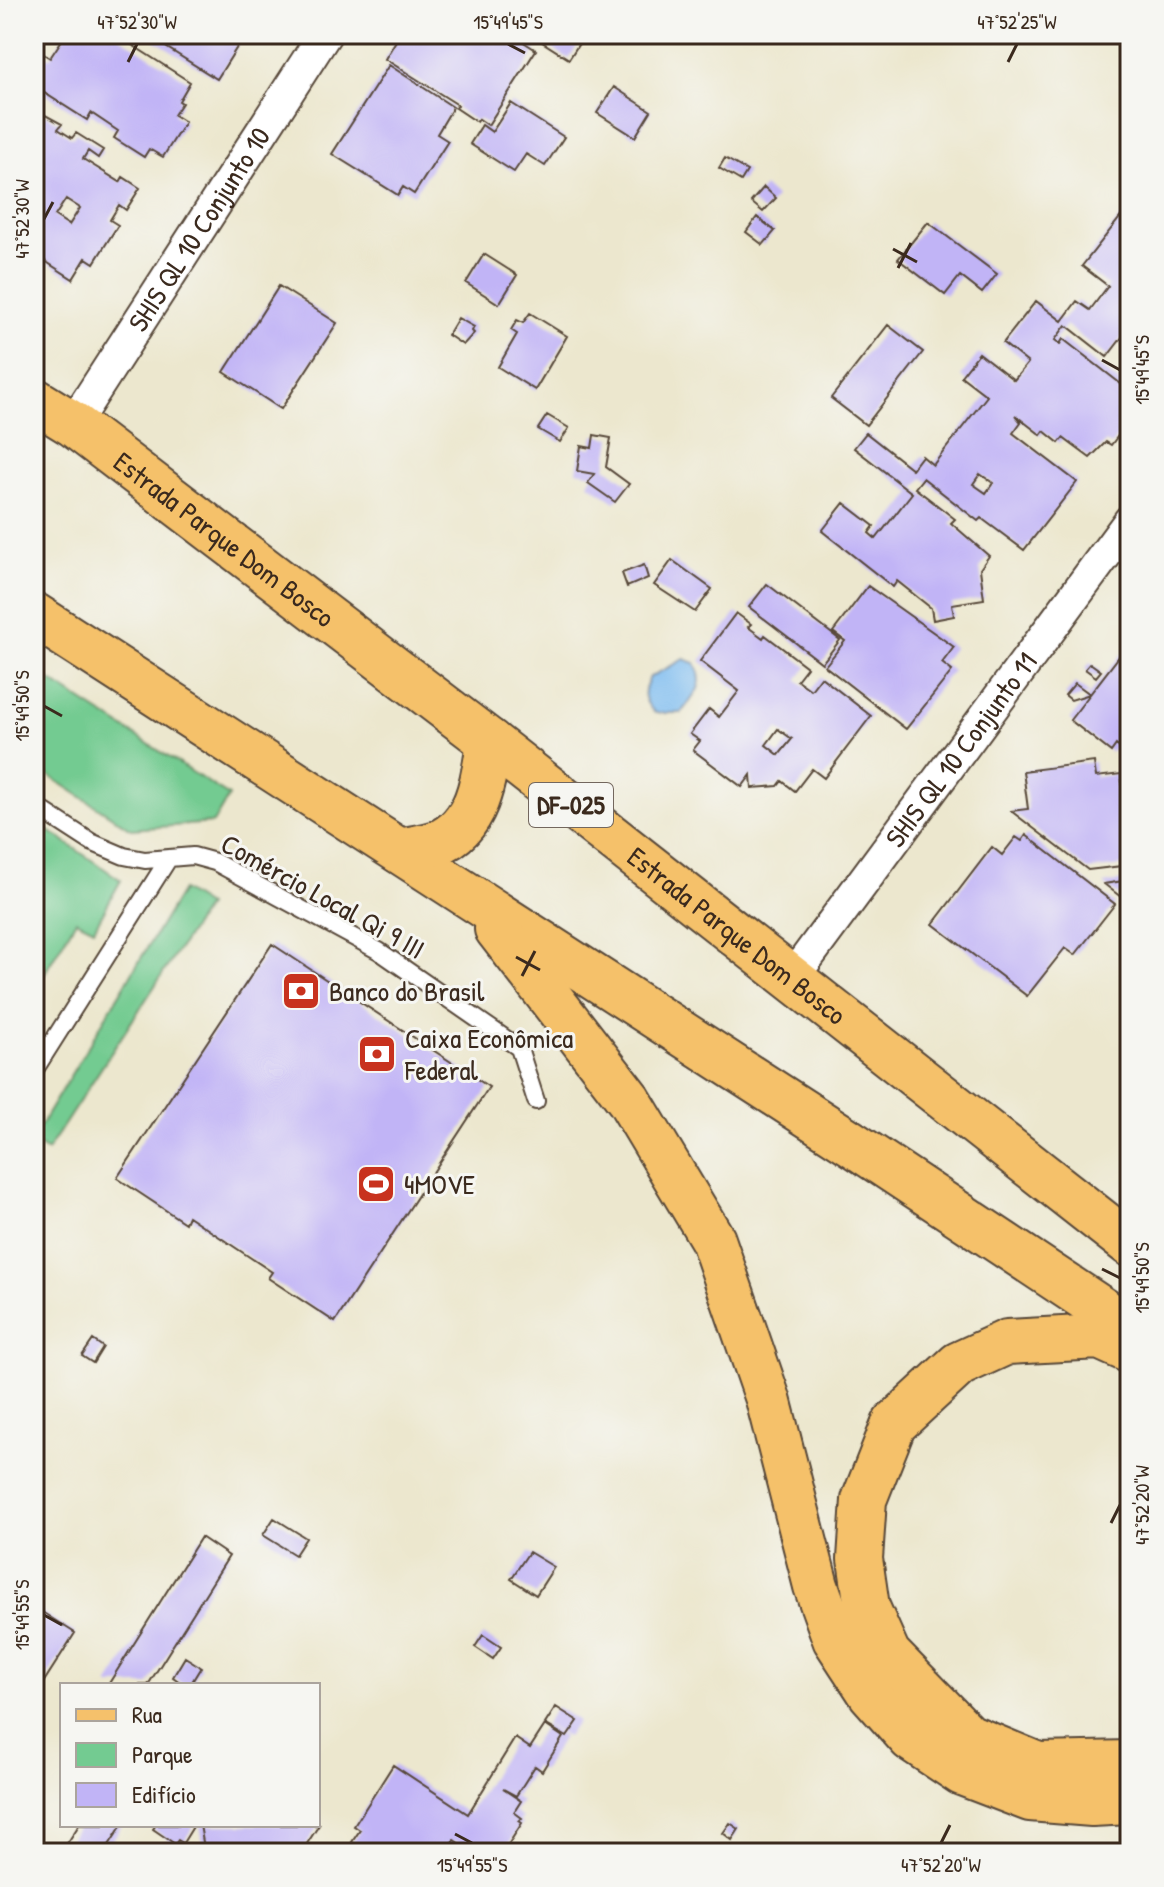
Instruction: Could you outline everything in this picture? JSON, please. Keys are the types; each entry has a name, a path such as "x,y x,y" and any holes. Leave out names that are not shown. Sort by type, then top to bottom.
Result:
{"main road":[{"name":"Estrada Parque Dom Bosco","path":"34,400 73,424 489,741 1120,1233"},
{"path":"34,615 840,1135 1130,1328"},
{"path":"400,851 438,843 459,827 475,806 484,783 489,741"},
{"path":"476,902 629,1100 713,1240 768,1399 816,1586 835,1639 871,1694 911,1739 962,1773 1030,1799 1092,1804 1130,1802"},
{"path":"1130,1351 1099,1337 1007,1342 959,1364 894,1424 864,1500 860,1559 867,1607 888,1654 968,1736 1038,1765 1130,1763"}],"street":[{"name":"SHIS QL 10 Conjunto 10","path":"73,424 325,34"},
{"name":"SHIS QL 10 Conjunto 11","path":"792,978 1130,521"}],"lane":[{"name":"Comércio Local Qi 9 III","path":"34,805 91,842 124,856 145,860 193,856 215,862 379,951 519,1048 536,1101"},
{"path":"34,1071 169,858"}],"green space":[{"path":"34,670 229,796 213,823 131,829 34,766"},
{"path":"46,829 121,880 94,929 76,920 34,991 34,849"},
{"path":"182,890 207,906 47,1151 34,1143 34,1136"}],"water":[{"path":"684,659 695,663 700,678 698,690 681,713 655,713 645,696 650,677"}],"building":[{"path":"66,34 115,34 190,82 174,115 185,122 163,157 149,149 144,157 114,138 118,131 91,113 87,120 38,89 34,96 34,48 50,58"},
{"path":"145,34 241,34 244,36 217,79"},
{"path":"400,34 511,34 536,50 488,125 479,119 477,122 456,108 458,105 385,59"},
{"path":"539,34 585,34 569,59 536,38"},
{"path":"389,65 453,107 437,134 448,141 414,194 403,187 398,195 332,154"},
{"path":"614,87 651,111 635,137 597,113"},
{"path":"511,103 564,137 545,166 526,154 514,172 470,144 482,125 492,132"},
{"path":"34,109 62,124 58,129 72,138 76,133 103,150 98,158 88,151 83,159 120,182 123,177 140,188 126,210 119,205 110,220 118,225 94,263 86,258 73,279 34,254","holes":["66,199 80,208 69,225 55,216"]},
{"path":"725,158 747,171 741,181 719,168"},
{"path":"764,187 776,198 763,212 751,202"},
{"path":"1130,205 1130,327 1107,357 1066,325 1055,340 1060,344 1063,339 1130,391 1130,410 1125,417 1130,420 1111,445 1106,442 1090,458 1063,438 1059,443 1044,431 1041,435 1015,415 1021,422 1013,433 1077,482 1024,550 981,518 978,521 923,478 915,488 955,519 951,523 989,556 980,569 984,599 952,604 954,616 933,620 931,608 897,581 893,587 822,531 844,503 874,526 869,533 876,539 912,493 854,448 866,433 912,469 922,456 933,465 987,396 961,376 979,353 1014,380 1028,363 1003,343 1036,301 1062,321 1077,301 1090,310 1108,286 1082,266","holes":["980,474 993,483 986,493 973,484"]},
{"path":"757,217 775,231 763,245 746,232"},
{"path":"928,222 997,274 982,293 960,276 945,295 898,259"},
{"path":"484,254 517,275 499,304 466,283"},
{"path":"279,286 337,323 281,409 224,372"},
{"path":"530,313 567,336 535,390 498,367 517,334 511,330 517,320 523,323"},
{"path":"458,318 474,327 474,333 463,345 448,335"},
{"path":"888,325 923,352 866,425 831,398"},
{"path":"547,415 569,428 560,442 538,429"},
{"path":"594,435 611,438 606,467 629,484 615,502 588,483 594,474 577,471 581,446 592,448"},
{"path":"672,560 712,589 695,612 654,585"},
{"path":"644,565 648,578 627,587 622,573"},
{"path":"767,584 840,640 822,663 749,607"},
{"path":"868,586 954,647 942,663 952,671 906,729 825,666 845,641 833,632"},
{"path":"736,613 751,624 748,627 763,638 765,635 807,667 797,680 811,690 821,677 871,716 824,778 812,769 795,791 782,781 778,786 752,788 751,775 742,787 693,750 700,741 690,734 709,709 719,717 739,691 700,661","holes":["778,729 792,739 779,755 766,745"]},
{"path":"1121,654 1130,661 1130,756 1116,745 1111,752 1070,720"},
{"path":"1090,663 1101,671 1096,677 1085,669"},
{"path":"1075,683 1090,694 1071,700 1065,695"},
{"path":"1094,762 1096,777 1121,774 1124,799 1130,798 1130,865 1088,870 1011,811 1028,809 1023,771"},
{"path":"1026,835 1115,904 1075,955 1065,948 1027,996 933,924 992,847 1002,855 1016,837 1022,841"},
{"path":"1130,880 1130,904 1104,884"},
{"path":"272,944 489,1087 335,1322 268,1278 272,1272 188,1216 185,1223 117,1178"},
{"path":"93,1340 103,1347 93,1363 82,1356"},
{"path":"274,1518 306,1538 295,1555 263,1535"},
{"path":"201,1537 229,1556 149,1683 109,1683"},
{"path":"529,1552 554,1567 536,1595 511,1579"},
{"path":"34,1607 75,1633 34,1697"},
{"path":"483,1635 501,1647 493,1659 475,1647"},
{"path":"185,1657 201,1667 191,1683 181,1683 173,1677"},
{"path":"556,1707 578,1721 567,1737 545,1724"},
{"path":"545,1725 563,1737 542,1771 535,1766 516,1796 503,1789 521,1801 514,1812 522,1818 519,1821 522,1823 508,1845 520,1853 462,1853 466,1848 454,1840 450,1847 459,1853 370,1853 352,1842 360,1830 354,1826 393,1765 468,1814 515,1738 530,1748"},
{"path":"730,1823 739,1829 732,1840 723,1833"},
{"path":"78,1827 121,1827 104,1853 61,1853"},
{"path":"193,1827 183,1843 178,1840 175,1844 153,1829"},
{"path":"200,1827 318,1827 301,1853 212,1853 204,1848"}],"place":[{"name":"Banco do Brasil","path":"301,991"},
{"name":"Caixa Econômica Federal","path":"377,1054"},
{"name":"4MOVE","path":"376,1184"}]}
